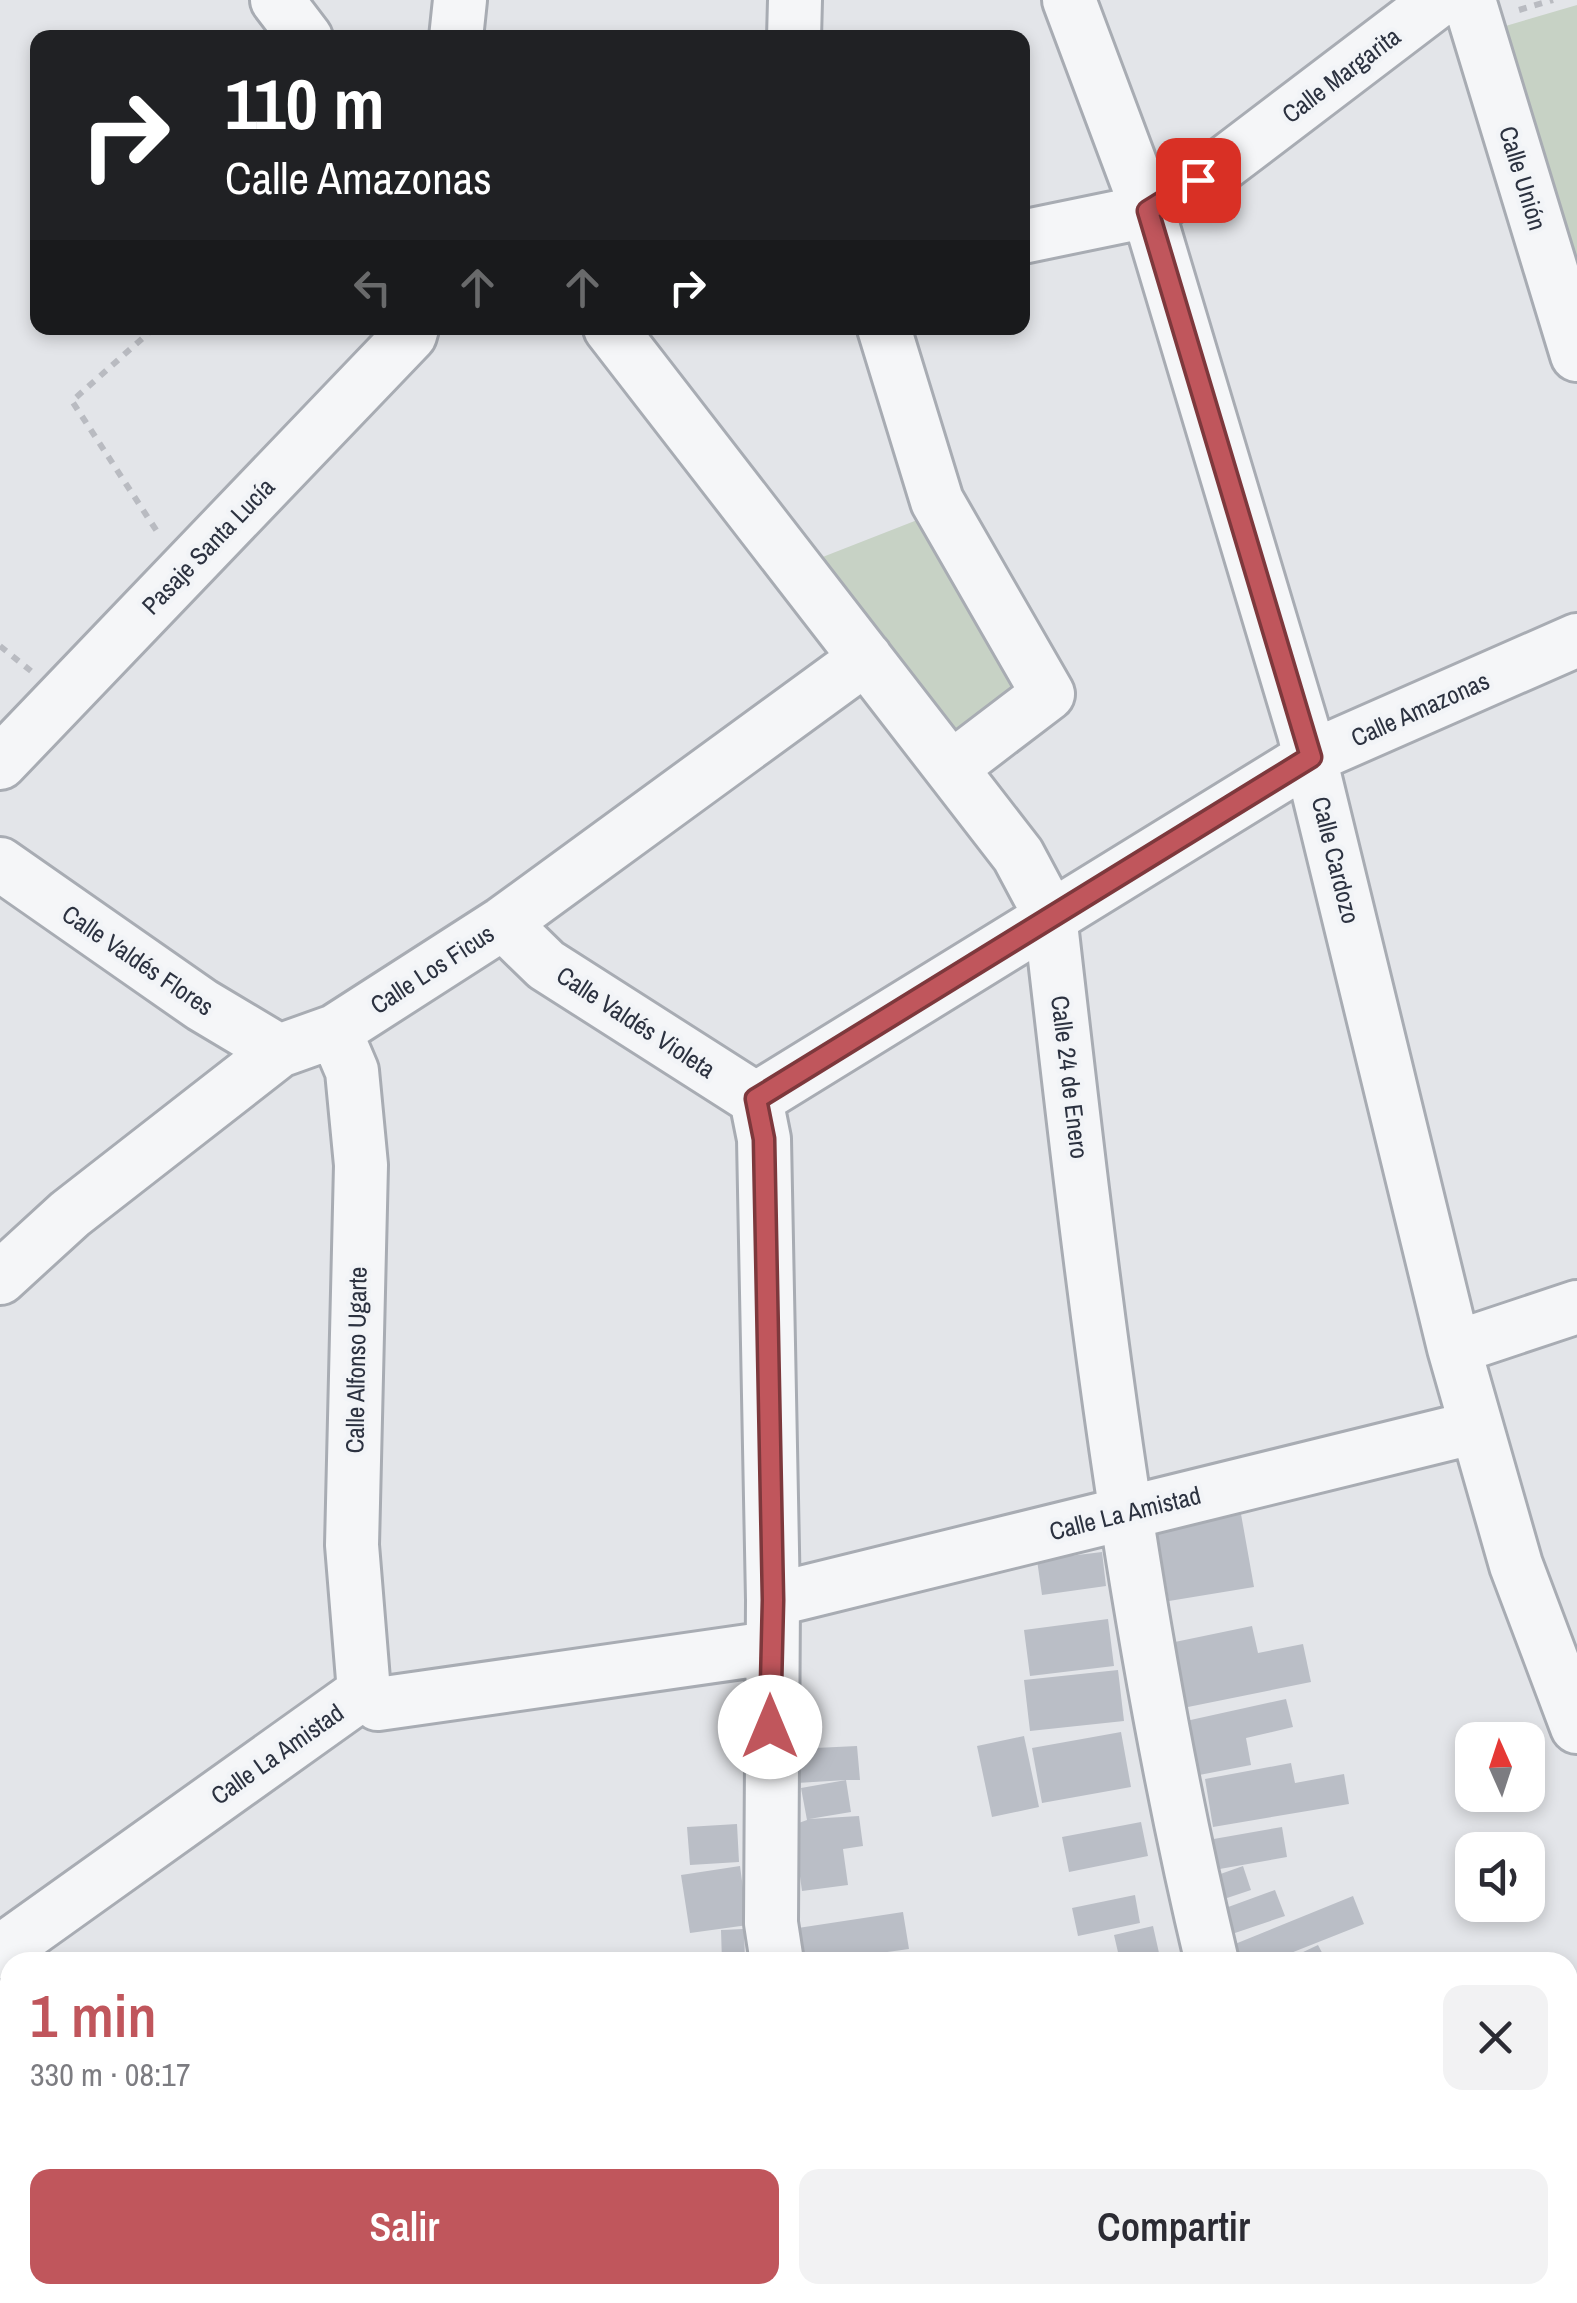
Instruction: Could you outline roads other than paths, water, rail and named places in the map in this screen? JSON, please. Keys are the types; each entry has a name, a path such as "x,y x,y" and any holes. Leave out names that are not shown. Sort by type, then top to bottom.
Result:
{"street":[{"path":"277,0 300,30"},
{"path":"457,30 460,0"},
{"path":"794,30 795,0"},
{"name":"Calle Cardozo","path":"1069,0 1148,211 1311,757 1454,1348 1516,1565 1577,1727"},
{"name":"Calle Margarita","path":"1030,235 1148,211 1222,166 1439,0"},
{"name":"Calle Unión","path":"1469,0 1574,334"},
{"name":"Pasaje Santa Lucía","path":"0,763 410,335"},
{"name":"Calle 24 de Enero","path":"621,335 1018,856 1050,915 1127,1513 1190,1870 1210,1952"},
{"path":"886,335 937,502 1048,694 951,768"},
{"name":"Calle Amazonas","path":"756,1099 1311,757 1577,640"},
{"name":"Calle Los Ficus","path":"0,1278 70,1214 279,1051 335,1031 503,924 866,658"},
{"name":"Calle Valdés Flores","path":"0,864 202,1006 279,1051"},
{"name":"Calle Valdés Violeta","path":"503,924 546,965 756,1099"},
{"name":"Calle Alfonso Ugarte","path":"335,1031 352,1071 361,1165 352,1545 364,1692"},
{"path":"756,1099 764,1139 772,1624 771,1923 775,1952"},
{"path":"1454,1348 1577,1307"},
{"name":"Calle La Amistad","path":"0,1952 364,1692 378,1704 772,1624 1127,1513 1476,1427"}]}
